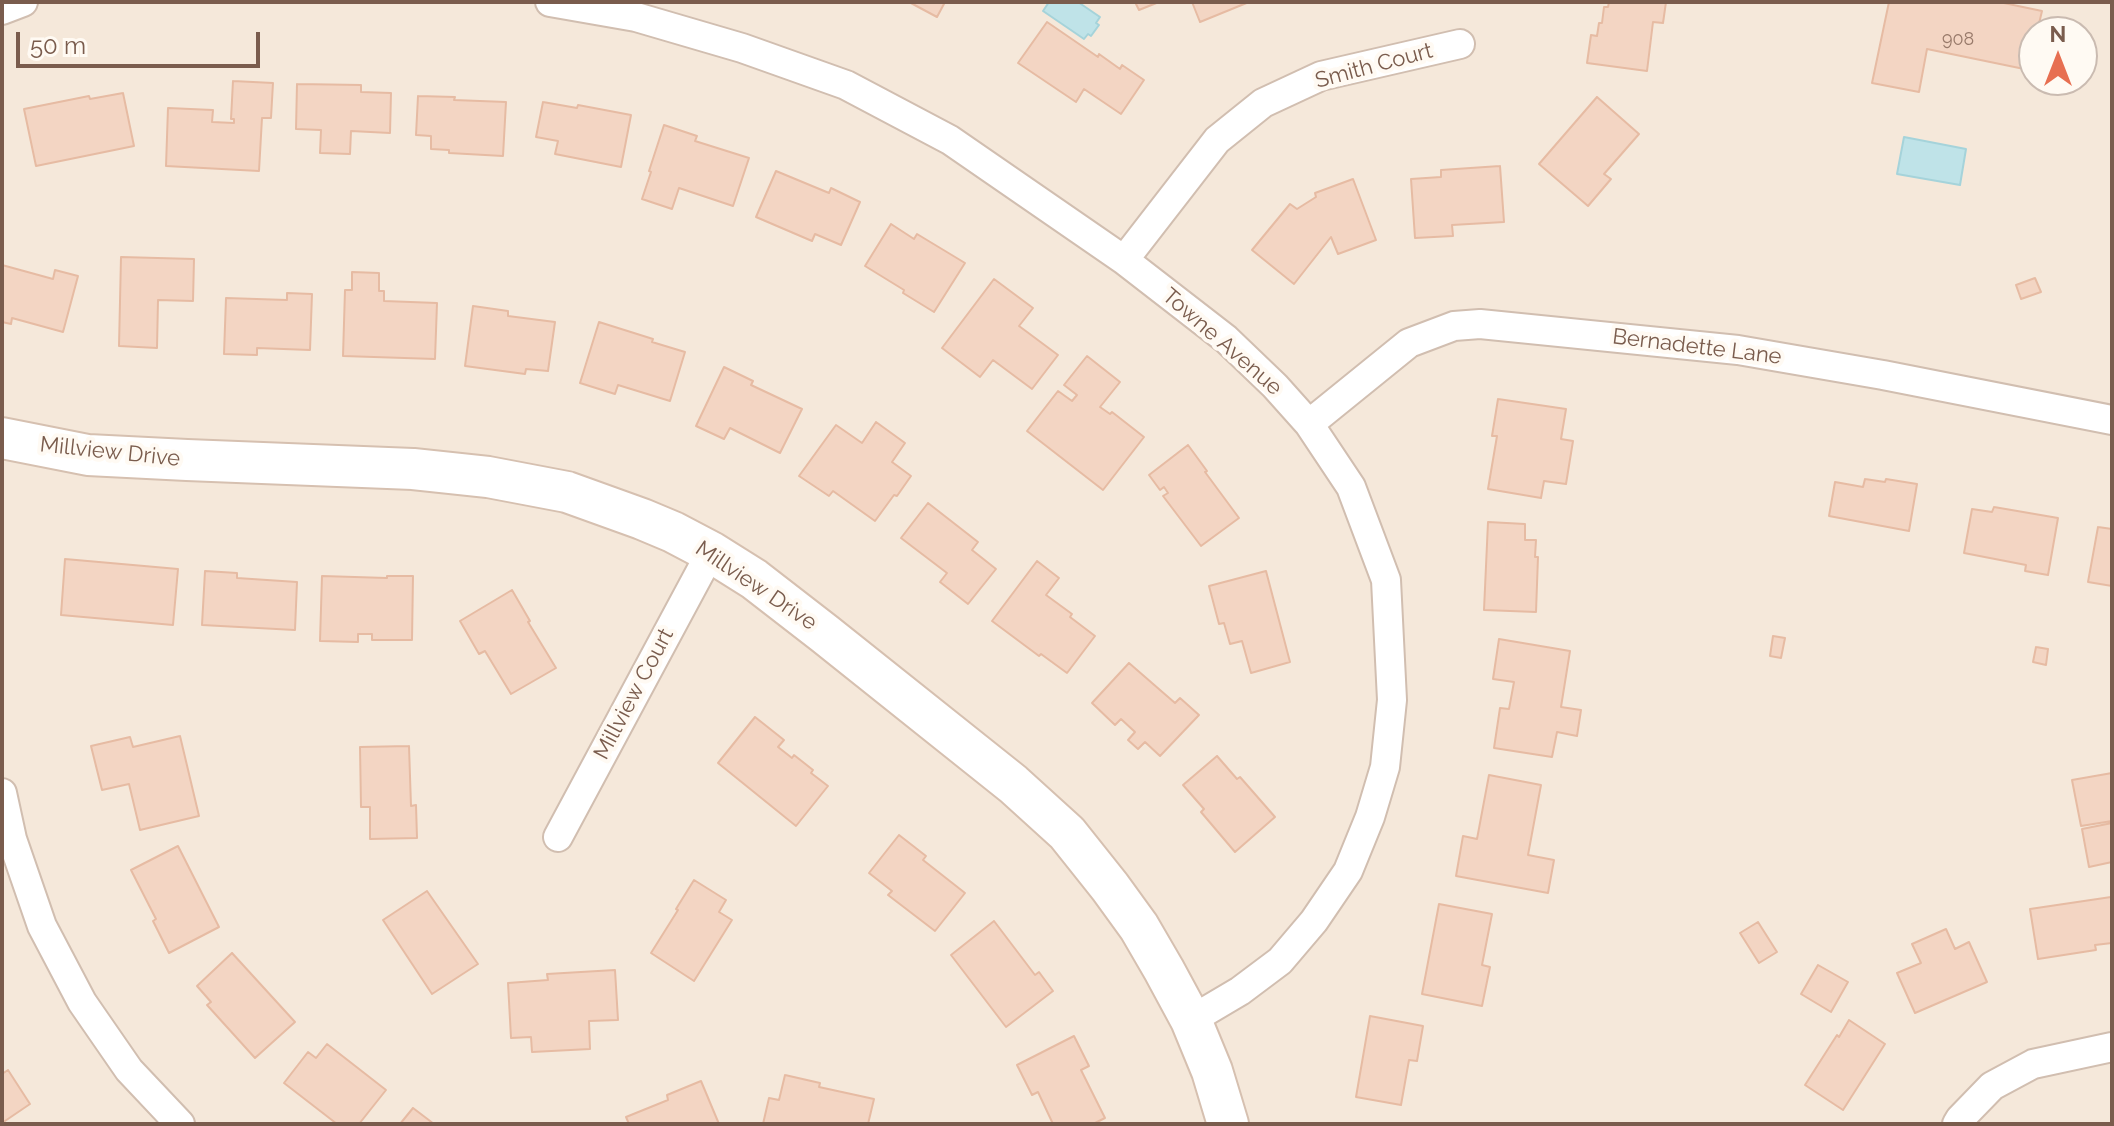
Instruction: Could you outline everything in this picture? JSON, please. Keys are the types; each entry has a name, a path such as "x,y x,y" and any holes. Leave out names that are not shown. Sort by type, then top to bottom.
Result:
{"street":[{"path":"2,10 23,2"},
{"name":"Towne Avenue","path":"550,2 636,17 742,48 846,85 950,140 1124,260 1226,339 1309,424 1351,487 1386,580 1392,700 1385,767 1370,817 1348,871 1314,921 1280,961 1240,991 1191,1020"},
{"name":"Smith Court","path":"1124,260 1217,140 1263,103 1321,76 1460,44"},
{"name":"Bernadette Lane","path":"1309,424 1409,343 1454,326 1480,324 1750,352 2112,420"},
{"name":"Millview Drive","path":"2,438 88,455 413,469 488,477 567,492 642,519 711,552 754,579 825,634 1013,784 1067,833 1139,927 1191,1020 1212,1071 1228,1124"},
{"name":"Millview Court","path":"558,837 711,552"},
{"path":"2,793 7,840 42,926 82,1002 129,1070 180,1124"},
{"path":"1957,1124 1992,1086 2033,1064 2112,1047"}],"shaded area":[{"path":"2,2 2112,2 2112,1124 2,1124"}],"water":[{"path":"1049,2 1078,2 1100,17 1096,23 1099,25 1091,36 1088,34 1084,39 1043,11"},
{"path":"1904,137 1966,149 1960,185 1897,174"}],"building":[{"path":"909,2 945,2 937,17"},
{"path":"1135,2 1159,2 1139,10"},
{"path":"1192,2 1249,2 1200,22"},
{"path":"1609,2 1666,2 1663,23 1653,22 1647,71 1587,63 1591,35 1597,36 1604,7 1608,7"},
{"path":"1889,2 1999,2 2042,11 2041,16 2018,16 2018,68 1927,49 1919,92 1872,83"},
{"path":"1047,22 1098,57 1099,54 1120,69 1122,65 1144,80 1121,114 1084,89 1076,102 1018,63"},
{"path":"233,81 273,83 271,118 262,118 259,171 166,166 168,108 213,110 212,122 234,123 231,119"},
{"path":"297,84 361,85 361,92 391,93 390,133 351,131 350,154 320,153 321,130 296,129"},
{"path":"123,93 134,146 36,166 24,109 89,96 90,99"},
{"path":"418,96 506,102 503,156 431,149 431,136 416,135"},
{"path":"1597,97 1639,134 1604,174 1611,179 1588,206 1539,164"},
{"path":"543,102 631,115 621,167 555,154 558,141 536,137"},
{"path":"664,125 697,136 695,141 749,158 733,206 679,188 672,209 642,199"},
{"path":"1500,166 1504,222 1452,225 1453,236 1415,238 1411,179 1441,177 1441,170"},
{"path":"776,171 829,193 831,188 860,202 841,245 815,234 812,241 756,217"},
{"path":"1353,179 1376,240 1338,254 1331,237 1294,284 1252,250 1290,204 1297,209 1316,197 1315,193"},
{"path":"891,224 914,239 917,234 965,263 934,312 865,266"},
{"path":"121,257 194,259 193,301 158,300 157,348 119,346"},
{"path":"2,265 53,279 55,270 78,276 63,332 12,318 11,324 2,322"},
{"path":"352,272 379,273 379,291 384,291 384,301 437,303 435,359 343,356 345,290 352,290"},
{"path":"2035,278 2041,292 2021,299 2016,285"},
{"path":"994,279 1033,308 1019,326 1058,355 1032,389 993,360 980,377 942,348"},
{"path":"287,293 312,294 310,350 257,348 257,355 224,354 226,298 287,300"},
{"path":"473,306 508,311 508,316 555,322 548,371 526,369 525,374 465,366"},
{"path":"599,322 685,352 670,401 618,385 615,394 580,383"},
{"path":"1087,356 1120,382 1100,407 1110,414 1112,412 1144,437 1103,490 1027,431 1058,391 1072,401 1077,395 1064,385"},
{"path":"724,367 753,381 751,385 802,409 780,453 730,428 724,439 696,426"},
{"path":"1498,399 1566,409 1561,439 1573,441 1566,484 1544,481 1541,498 1488,489 1497,436 1492,436"},
{"path":"876,422 905,443 892,462 911,476 875,521 833,491 829,496 799,476 836,425 862,443"},
{"path":"1188,445 1239,518 1201,546 1163,496 1168,493 1164,487 1160,490 1149,475"},
{"path":"1865,479 1917,484 1909,531 1829,516 1835,482 1863,487"},
{"path":"928,503 978,542 972,550 996,569 968,604 940,582 947,573 901,538"},
{"path":"1994,507 2058,518 2048,575 2025,571 2026,565 1964,553 1972,509 1992,512"},
{"path":"1488,522 1525,524 1525,540 1536,540 1536,612 1484,610"},
{"path":"2098,527 2112,529 2112,586 2088,582"},
{"path":"65,559 178,569 173,625 61,615"},
{"path":"1037,561 1059,578 1046,595 1095,636 1067,673 992,621"},
{"path":"205,571 237,573 237,578 297,582 295,630 202,625"},
{"path":"1266,571 1290,662 1251,673 1242,641 1230,644 1224,623 1219,624 1209,586"},
{"path":"322,576 413,576 412,640 372,640 372,634 358,634 358,642 320,641"},
{"path":"512,590 556,668 511,694 485,651 479,654 460,621"},
{"path":"1773,636 1785,638 1781,658 1770,656"},
{"path":"1499,639 1570,651 1561,707 1581,710 1577,736 1557,732 1552,757 1494,748 1500,708 1509,709 1514,682 1493,679"},
{"path":"2036,647 2048,649 2046,665 2033,662"},
{"path":"1129,663 1175,703 1180,698 1199,715 1160,756 1145,742 1138,749 1128,740 1135,732 1121,719 1115,725 1092,703"},
{"path":"755,717 784,740 778,747 792,758 794,755 828,786 796,826 718,763"},
{"path":"180,736 199,816 140,830 129,784 102,790 91,746 130,737 133,747"},
{"path":"409,746 411,806 416,805 417,838 370,839 370,807 361,807 360,747"},
{"path":"1217,756 1275,817 1235,852 1183,785"},
{"path":"2112,773 2112,821 2081,826 2072,780"},
{"path":"1489,775 1541,785 1528,855 1554,860 1548,893 1456,876 1463,836 1477,839"},
{"path":"2112,823 2112,862 2089,867 2082,829"},
{"path":"899,835 926,856 923,860 965,893 935,931 888,895 892,891 869,873"},
{"path":"178,846 219,927 169,953 131,870"},
{"path":"694,880 726,900 719,912 732,920 694,981 651,953"},
{"path":"427,891 478,964 432,994 383,920"},
{"path":"2111,897 2112,943 2095,945 2096,950 2038,959 2030,909"},
{"path":"1439,904 1492,914 1482,965 1490,967 1482,1006 1422,994"},
{"path":"994,921 1035,975 1039,972 1053,991 1006,1027 951,955"},
{"path":"1758,922 1777,952 1759,963 1740,933"},
{"path":"1946,929 1955,949 1969,942 1987,982 1915,1013 1897,973 1921,963 1912,944"},
{"path":"232,953 295,1022 255,1058 207,1005 211,1002 197,986"},
{"path":"1818,965 1848,982 1831,1012 1801,994"},
{"path":"615,970 618,1020 589,1021 590,1049 532,1052 531,1037 511,1038 508,983 548,980 547,974"},
{"path":"1370,1016 1423,1026 1417,1061 1409,1060 1401,1105 1356,1097"},
{"path":"1849,1020 1885,1044 1843,1110 1805,1085"},
{"path":"1074,1036 1089,1066 1081,1070 1105,1118 1093,1124 1053,1124 1038,1092 1032,1095 1017,1065"},
{"path":"327,1044 386,1090 359,1124 337,1124 284,1083 308,1052 316,1058"},
{"path":"8,1070 30,1104 2,1123 2,1074"},
{"path":"785,1075 820,1083 819,1087 874,1099 868,1124 763,1124 769,1098 779,1100"},
{"path":"701,1081 719,1124 629,1124 626,1117 668,1100 667,1095"},
{"path":"413,1108 434,1124 400,1124"}]}
